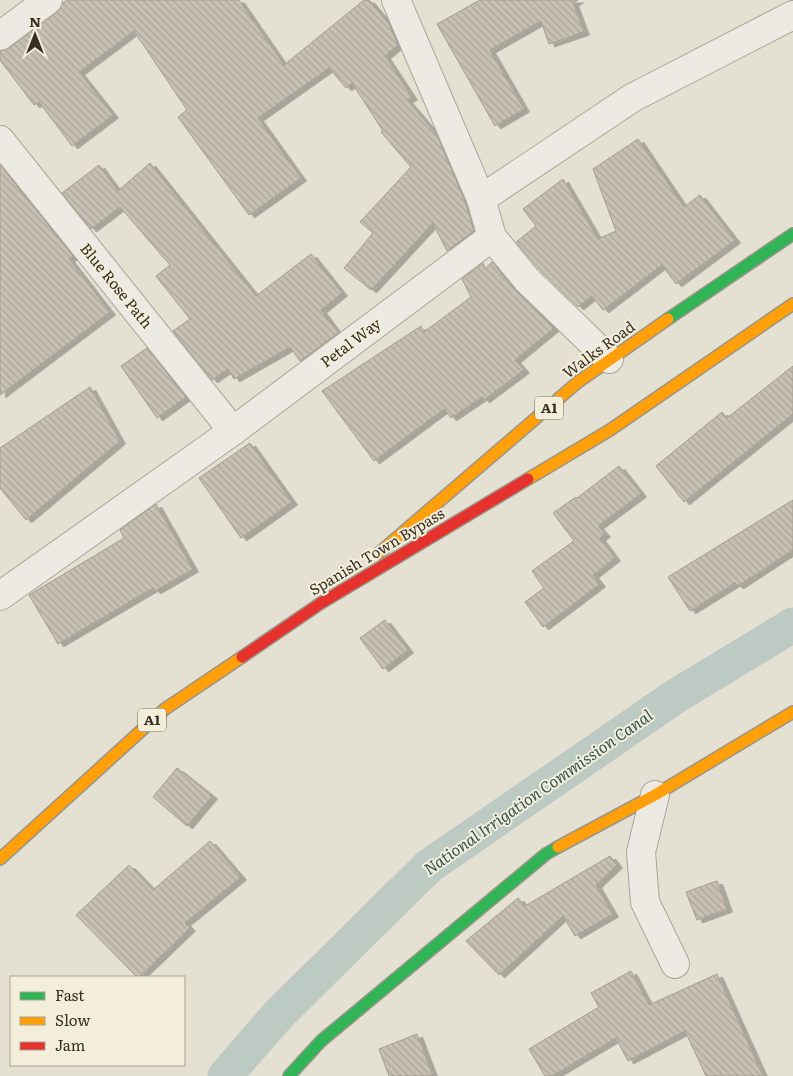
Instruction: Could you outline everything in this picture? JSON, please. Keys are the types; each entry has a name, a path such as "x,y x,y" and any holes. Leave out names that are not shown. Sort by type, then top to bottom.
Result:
{"main road":[{"name":"Walks Road","path":"321,603 578,382 793,234"},
{"name":"Spanish Town Bypass","path":"0,859 165,709 321,603 610,430 793,304"},
{"path":"289,1076 321,1041 546,854 655,795 793,712"}],"street":[{"path":"0,36 48,0"},
{"path":"396,0 481,199 492,237 527,280 609,359"},
{"path":"481,199 632,98 793,15"},
{"name":"Blue Rose Path","path":"0,140 232,431"},
{"name":"Petal Way","path":"0,596 232,431 492,237"},
{"path":"655,795 641,852 645,902 675,964"}],"building":[{"path":"67,0 239,0 284,65 364,0 369,0 389,24 398,45 385,56 412,97 407,100 437,135 466,204 474,231 447,251 433,223 371,290 344,268 373,233 360,222 411,167 381,132 383,131 352,83 346,88 329,68 258,118 301,178 249,215 178,117 187,110 134,31 79,72 113,115 72,146 39,102 34,105 0,60 0,51 9,48 57,12"},
{"path":"480,0 578,0 573,3 584,32 549,44 541,21 490,50 524,109 495,126 437,24"},
{"path":"638,139 684,207 700,195 735,240 676,284 662,265 603,310 592,296 578,307 539,269 516,242 536,226 523,209 563,179 598,239 616,231 593,169"},
{"path":"150,163 256,296 311,254 342,293 321,310 338,333 300,361 290,347 234,379 228,369 212,380 173,331 190,319 156,276 170,265 120,207 91,229 62,193 99,165 118,191"},
{"path":"0,165 73,256 69,259 110,312 0,395"},
{"path":"492,262 516,291 554,328 515,360 524,370 484,400 482,397 451,418 444,409 374,461 322,391 421,326 424,332 471,297 462,279 483,263 485,269"},
{"path":"147,348 186,397 157,418 121,366"},
{"path":"793,366 793,414 684,502 656,466 722,412 727,418"},
{"path":"90,387 120,441 26,520 0,488 0,448"},
{"path":"250,443 292,502 241,538 199,478"},
{"path":"619,466 641,494 598,526 605,534 600,538 615,558 593,575 600,584 543,627 525,602 544,588 532,571 574,541 553,513 577,498"},
{"path":"793,500 793,550 738,586 735,583 690,611 668,577"},
{"path":"156,504 193,569 155,591 153,588 58,644 29,595 124,538 120,530"},
{"path":"385,620 408,650 383,669 360,638"},
{"path":"177,768 212,796 187,826 153,797"},
{"path":"210,841 241,877 185,923 190,928 140,976 136,976 76,915 129,865 153,890"},
{"path":"610,856 617,865 596,885 613,914 575,936 563,916 499,975 466,941 518,898 525,906"},
{"path":"717,881 727,909 697,920 686,892"},
{"path":"631,971 649,1005 717,974 763,1076 706,1076 685,1031 628,1061 616,1038 552,1076 545,1076 529,1049 599,1007 591,993"},
{"path":"417,1034 433,1076 389,1076 379,1049"}],"waterway":[{"name":"National Irrigation Commission Canal","path":"225,1076 279,1014 429,866 676,696 793,625"}],"traffic: fast":[{"path":"668,319 793,234"},
{"path":"289,1076 321,1041 546,854 558,847"}],"traffic: slow":[{"path":"528,479 610,430 793,304"},
{"path":"379,553 578,382 668,319"},
{"path":"0,859 165,709 242,657"},
{"path":"558,847 655,795 793,712"}],"traffic: jam":[{"path":"242,657 321,603 528,479"}]}
